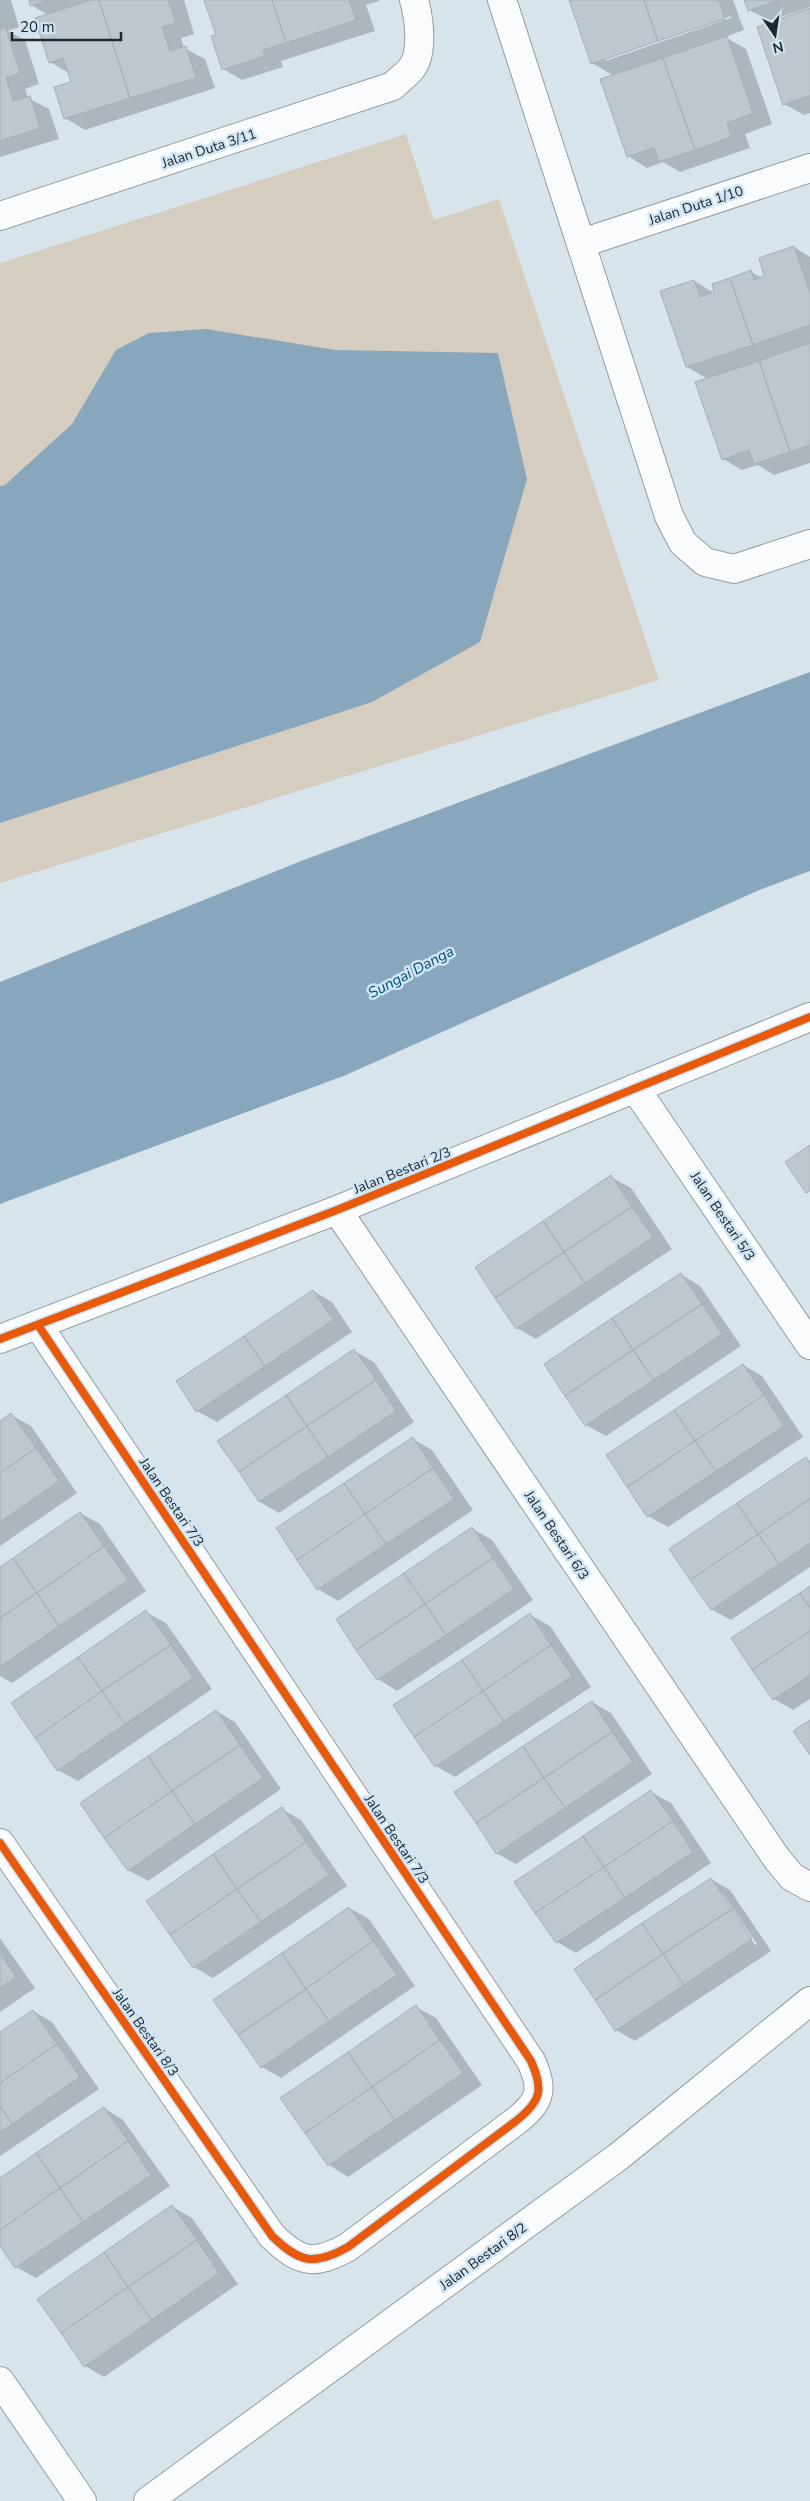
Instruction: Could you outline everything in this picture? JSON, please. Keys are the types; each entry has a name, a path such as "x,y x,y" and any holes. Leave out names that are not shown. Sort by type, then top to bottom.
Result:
{"street":[{"name":"Jalan Duta 3/11","path":"0,216 394,86 412,68 419,44 418,12 414,0"},
{"path":"502,0 582,242 669,516 682,543 705,562 734,569 810,544"},
{"name":"Jalan Duta 1/10","path":"582,242 810,168"},
{"name":"Jalan Bestari 2/3","path":"0,1339 337,1210 810,1017"},
{"name":"Jalan Bestari 5/3","path":"635,1088 810,1345"},
{"name":"Jalan Bestari 6/3","path":"337,1210 777,1859 792,1878 810,1887"},
{"name":"Jalan Bestari 7/3","path":"38,1325 530,2062 538,2078 539,2095 530,2110 348,2247 328,2258 310,2260 288,2251 272,2236"},
{"name":"Jalan Bestari 8/3","path":"0,1843 272,2236"},
{"name":"Jalan Bestari 8/2","path":"148,2501 618,2157 810,2001"},
{"path":"0,2381 82,2501"}],"shaded area":[{"path":"406,134 434,220 499,199 659,680 0,883 0,263"}],"water":[{"path":"206,329 335,350 498,353 527,479 480,642 372,702 0,823 0,486 5,485 72,424 116,350 149,333"},
{"name":"Sungai Danga","path":"810,672 810,871 757,891 346,1075 0,1204 0,982 301,861"}],"building":[{"path":"29,0 49,0 30,6"},
{"path":"91,0 99,0 130,98 64,119 54,87 71,82 63,58 49,63 35,18"},
{"path":"99,0 168,0 176,23 162,27 170,51 186,46 196,78 130,98"},
{"path":"204,0 272,0 286,43 263,50 265,56 222,70 211,36 216,35"},
{"path":"272,0 349,0 356,20 286,43"},
{"path":"569,0 644,0 658,41 591,64"},
{"path":"644,0 719,0 725,19 658,41"},
{"path":"744,0 779,0 748,11"},
{"path":"810,8 810,95 783,105 757,27"},
{"path":"6,28 20,73 6,78 13,101 30,96 40,128 0,141 0,29"},
{"path":"727,36 753,113 727,123 731,137 695,150 663,58"},
{"path":"663,58 695,150 659,162 654,148 627,157 600,79"},
{"path":"794,246 810,293 810,325 753,345 730,278 751,270 754,280 764,276 759,258"},
{"path":"730,278 753,345 686,367 660,291 694,280 700,297 714,292 712,284"},
{"path":"810,343 810,445 790,452 759,361"},
{"path":"759,361 790,452 754,464 749,450 722,460 695,382"},
{"path":"810,1145 810,1191 806,1193 785,1162"},
{"path":"611,1175 632,1207 564,1252 543,1221"},
{"path":"632,1207 653,1237 585,1283 564,1252"},
{"path":"543,1221 564,1252 495,1298 475,1267"},
{"path":"564,1252 585,1283 516,1329 495,1298"},
{"path":"681,1273 702,1304 633,1350 612,1318"},
{"path":"313,1290 333,1320 265,1366 244,1336"},
{"path":"702,1304 722,1334 654,1380 633,1350"},
{"path":"612,1318 633,1350 565,1396 544,1364"},
{"path":"244,1336 265,1366 196,1412 176,1381"},
{"path":"354,1349 376,1380 307,1426 286,1395"},
{"path":"633,1350 654,1380 585,1426 565,1396"},
{"path":"743,1364 764,1395 695,1441 674,1410"},
{"path":"376,1380 396,1411 328,1457 307,1426"},
{"path":"286,1395 307,1426 239,1472 217,1441"},
{"path":"764,1395 784,1426 716,1471 695,1441"},
{"path":"674,1410 695,1441 627,1487 606,1455"},
{"path":"11,1413 36,1448 0,1473 0,1421"},
{"path":"307,1426 328,1457 259,1502 239,1472"},
{"path":"413,1437 433,1468 365,1514 344,1483"},
{"path":"695,1441 716,1471 647,1517 627,1487"},
{"path":"36,1448 59,1481 0,1522 0,1473"},
{"path":"806,1457 810,1463 810,1499 758,1534 737,1503"},
{"path":"433,1468 454,1499 386,1544 365,1514"},
{"path":"344,1483 365,1514 297,1560 276,1528"},
{"path":"810,1499 810,1543 779,1564 758,1534"},
{"path":"737,1503 758,1534 690,1580 669,1549"},
{"path":"80,1512 104,1546 37,1593 13,1558"},
{"path":"365,1514 386,1544 317,1590 297,1560"},
{"path":"472,1527 493,1558 425,1604 404,1573"},
{"path":"758,1534 779,1564 711,1610 690,1580"},
{"path":"104,1546 128,1580 59,1626 37,1593"},
{"path":"13,1558 37,1593 0,1618 0,1567"},
{"path":"493,1558 514,1589 446,1635 425,1604"},
{"path":"404,1573 425,1604 356,1650 336,1619"},
{"path":"810,1586 810,1608 800,1593"},
{"path":"37,1593 59,1626 0,1667 0,1618"},
{"path":"800,1593 810,1608 810,1631 752,1670 731,1638"},
{"path":"425,1604 446,1635 377,1680 356,1650"},
{"path":"146,1610 171,1645 102,1691 78,1657"},
{"path":"530,1613 551,1645 483,1691 462,1660"},
{"path":"810,1631 810,1675 773,1700 752,1670"},
{"path":"171,1645 193,1678 125,1724 102,1691"},
{"path":"551,1645 572,1676 504,1721 483,1691"},
{"path":"78,1657 102,1691 35,1738 11,1703"},
{"path":"462,1660 483,1691 414,1737 393,1705"},
{"path":"102,1691 125,1724 57,1771 35,1738"},
{"path":"483,1691 504,1721 435,1767 414,1737"},
{"path":"592,1701 612,1732 544,1778 523,1746"},
{"path":"216,1710 240,1745 172,1791 148,1756"},
{"path":"810,1720 810,1755 793,1731"},
{"path":"612,1732 633,1762 565,1808 544,1778"},
{"path":"240,1745 263,1778 195,1824 172,1791"},
{"path":"523,1746 544,1778 476,1823 454,1792"},
{"path":"148,1756 172,1791 104,1838 80,1803"},
{"path":"544,1778 565,1808 496,1854 476,1823"},
{"path":"651,1790 673,1821 604,1867 583,1836"},
{"path":"172,1791 195,1824 128,1871 104,1838"},
{"path":"282,1807 306,1842 237,1889 213,1854"},
{"path":"673,1821 693,1852 625,1898 604,1867"},
{"path":"583,1836 604,1867 535,1913 514,1882"},
{"path":"306,1842 329,1875 261,1922 237,1889"},
{"path":"213,1854 237,1889 170,1935 146,1901"},
{"path":"604,1867 625,1898 556,1943 535,1913"},
{"path":"711,1878 732,1909 663,1954 642,1923"},
{"path":"237,1889 261,1922 193,1968 170,1935"},
{"path":"349,1907 373,1941 306,1989 282,1953"},
{"path":"732,1909 752,1939 684,1985 663,1954"},
{"path":"642,1923 663,1954 595,2000 574,1969"},
{"path":"373,1941 397,1975 329,2021 306,1989"},
{"path":"0,1953 16,1977 0,1988"},
{"path":"282,1953 306,1989 238,2035 213,2000"},
{"path":"663,1954 684,1985 615,2031 595,2000"},
{"path":"306,1989 329,2021 261,2068 238,2035"},
{"path":"416,2005 440,2040 372,2087 348,2052"},
{"path":"33,2010 57,2044 0,2083 0,2032"},
{"path":"440,2040 463,2073 395,2120 372,2087"},
{"path":"57,2044 80,2077 12,2124 0,2106 0,2083"},
{"path":"348,2052 372,2087 305,2133 280,2098"},
{"path":"372,2087 395,2120 328,2166 305,2133"},
{"path":"0,2106 12,2124 0,2132"},
{"path":"104,2107 128,2141 60,2188 36,2153"},
{"path":"128,2141 151,2175 83,2222 60,2188"},
{"path":"36,2153 60,2188 0,2230 0,2178"},
{"path":"60,2188 83,2222 15,2268 0,2246 0,2230"},
{"path":"172,2205 197,2240 128,2287 104,2252"},
{"path":"197,2240 219,2273 152,2320 128,2287"},
{"path":"104,2252 128,2287 61,2333 37,2299"},
{"path":"128,2287 152,2320 84,2367 61,2333"}],"cycle path":[{"path":"0,1339 337,1210 810,1017"},
{"path":"0,1843 272,2236 291,2252 299,2256 316,2259 326,2257 348,2247 516,2121 535,2101 539,2087 531,2061 38,1325"}]}
